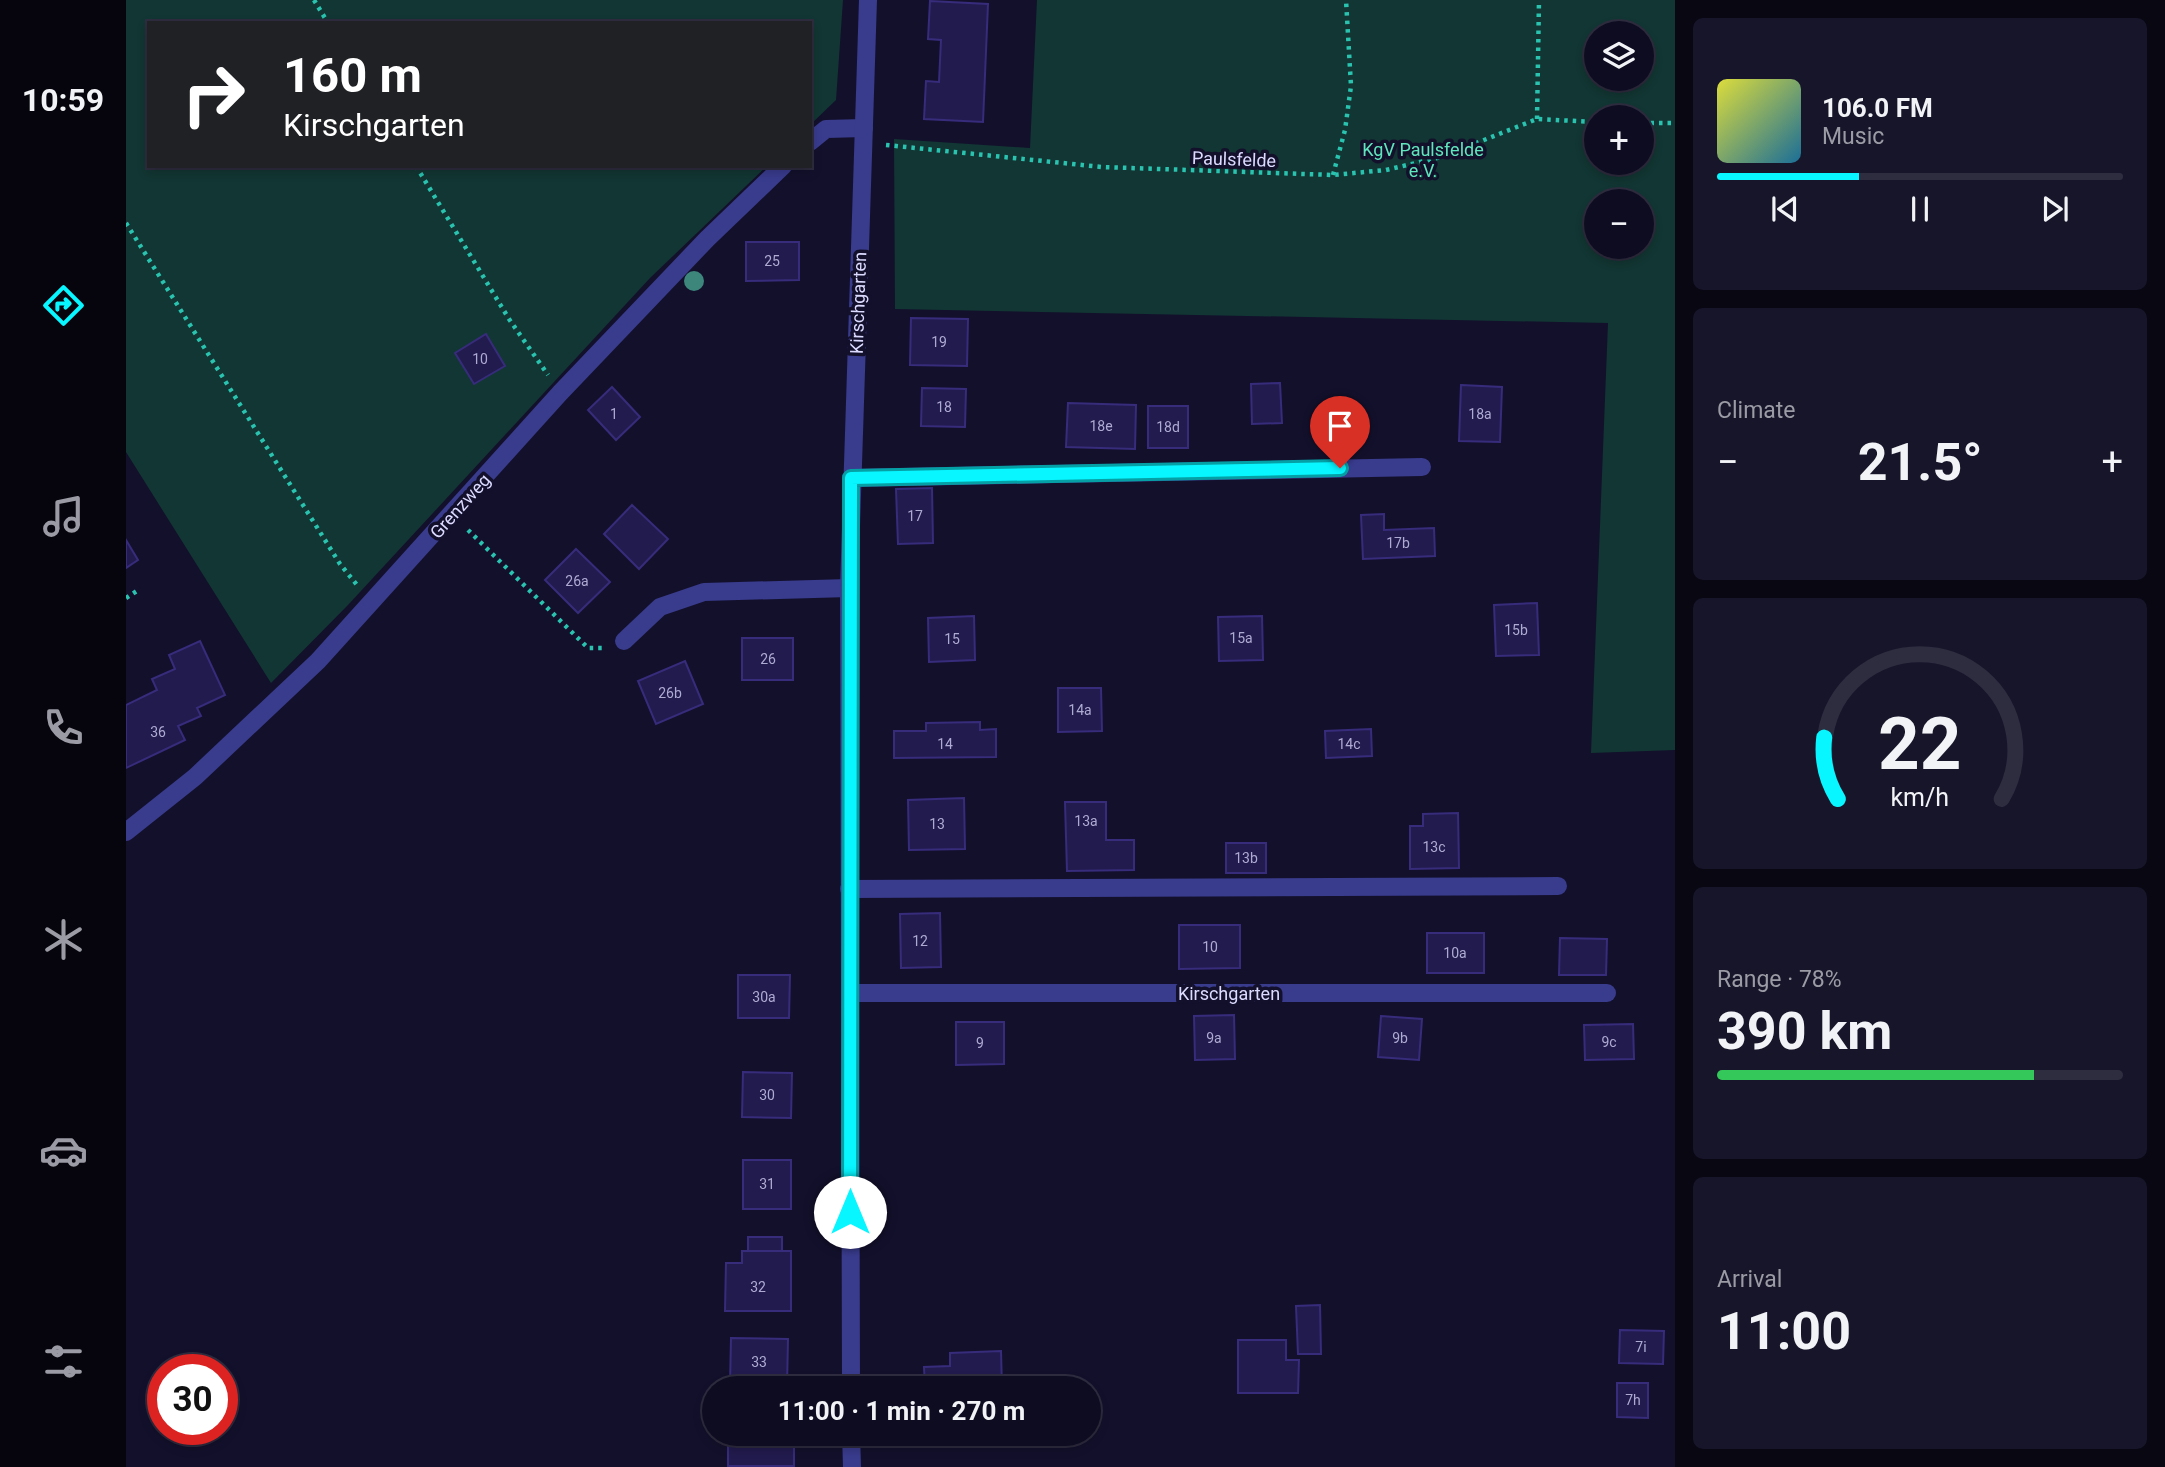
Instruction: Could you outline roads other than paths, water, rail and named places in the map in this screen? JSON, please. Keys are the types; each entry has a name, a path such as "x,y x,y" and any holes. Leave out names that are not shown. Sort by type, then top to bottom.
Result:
{"street":[{"name":"Kirschgarten","path":"851,1376 849,588 868,0"},
{"path":"812,140 826,129 864,136"},
{"name":"Grenzweg","path":"126,832 195,777 372,604 560,393 707,239 781,168"},
{"path":"851,478 1422,467"},
{"path":"624,641 660,607 704,592 849,588"},
{"path":"849,889 1558,886"},
{"name":"Kirschgarten","path":"850,993 1608,993"},
{"path":"851,1446 852,1467"}],"park label":[{"name":"KgV Paulsfelde e.V.","path":"1423,159"}]}
